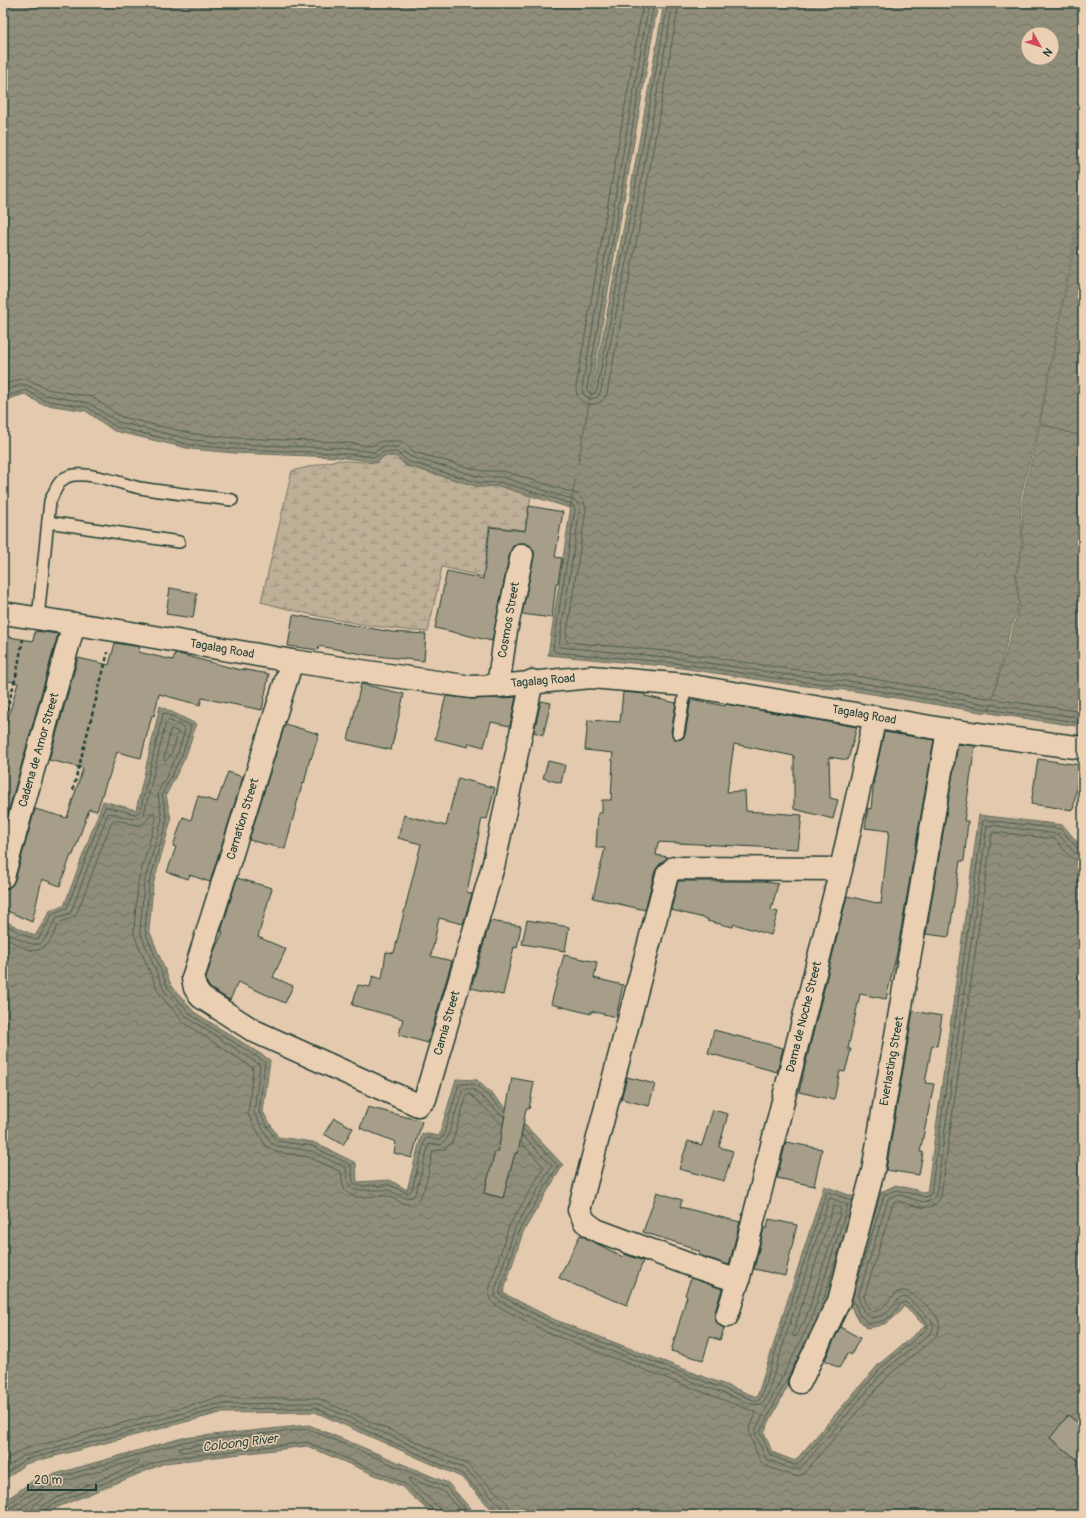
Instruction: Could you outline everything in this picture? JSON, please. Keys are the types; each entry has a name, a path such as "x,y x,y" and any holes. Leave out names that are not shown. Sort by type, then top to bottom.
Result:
{"street":[{"name":"Cosmos Street","path":"498,686 506,631 522,554"},
{"name":"Tagalag Road","path":"3,613 114,630 292,661 471,686 498,686 532,681 591,677 686,685 948,730 1083,748"},
{"name":"Cadena de Amor Street","path":"3,877 74,624"},
{"name":"Carnation Street","path":"193,978 292,661"},
{"name":"Camia Street","path":"193,978 195,988 201,997 254,1031 418,1105 423,1102 494,862 532,681"},
{"name":"Dama de Noche Street","path":"728,1316 841,870 875,717"},
{"name":"Everlasting Street","path":"800,1382 839,1302 873,1171 948,730"},
{"path":"738,1281 596,1230 585,1222 579,1210 667,875 674,868 841,870"}],"lane":[{"path":"33,618 50,501 59,484 65,478 76,475 95,476 140,488 232,500"},
{"path":"48,522 179,542"},
{"path":"678,733 686,685"}],"path":[{"path":"3,724 33,618"},
{"path":"73,790 114,630"}],"green space":[{"path":"384,456 396,456 406,466 480,487 499,486 531,496 525,530 489,526 486,553 516,557 512,584 442,567 428,632 386,628 344,621 261,602 292,471 336,460 377,463"}],"water":[{"path":"3,3 658,3 578,464 625,220 664,3 1083,3 1083,194 1039,423 1020,500 1022,545 1015,577 1019,604 1009,634 992,699 1020,605 1016,577 1023,545 1022,501 1040,424 1083,437 1083,727 989,713 991,705 987,713 854,691 787,684 675,667 548,655 575,480 570,508 499,486 480,487 406,465 396,456 384,456 377,462 337,457 234,453 191,449 114,431 86,411 41,404 25,394 5,400 3,403"},
{"path":"1083,202 1083,437 1040,423"},
{"path":"160,706 196,724 186,756 166,795 171,820 153,885 149,930 171,985 194,1012 270,1060 263,1112 278,1137 313,1142 356,1163 357,1182 390,1180 407,1190 422,1133 439,1136 456,1079 477,1080 527,1127 563,1165 523,1232 503,1293 553,1319 757,1397 824,1186 860,1199 820,1324 764,1432 772,1452 795,1461 879,1364 925,1326 904,1306 896,1316 888,1322 879,1326 867,1328 855,1316 848,1298 881,1192 896,1185 927,1193 979,815 1063,825 1083,849 1083,1515 497,1515 461,1477 315,1412 220,1413 25,1464 3,1481 3,920 35,936 51,909 64,906 103,801 136,810"},
{"name":"Coloong River","path":"309,1425 448,1483 476,1515 433,1515 401,1486 307,1446 165,1463 58,1507 43,1515 3,1515 3,1502 34,1480 182,1438"}],"building":[{"path":"529,506 563,512 555,557 562,558 558,583 556,583 552,618 522,614 534,551 531,546 525,543 518,543 513,546 510,552 492,641 435,628 447,571 483,579 490,527 525,531"},
{"path":"170,588 197,593 193,618 166,614"},
{"path":"293,615 392,632 426,634 424,661 368,655 319,646 318,650 288,646"},
{"path":"35,631 58,634 3,831 3,736 18,683 3,680 3,636 33,641"},
{"path":"115,643 140,647 138,652 173,660 175,653 240,670 269,674 262,710 202,698 200,705 159,694 141,758 117,752 97,811 89,809 73,855 71,855 60,886 42,879 32,922 3,909 3,889 11,886 15,880 35,809 67,818 83,768 49,760 78,658 109,665"},
{"path":"361,684 404,694 391,750 348,740"},
{"path":"623,692 645,694 645,696 676,703 671,732 673,738 677,740 683,738 685,735 691,699 725,706 725,704 857,727 848,760 829,757 830,798 838,800 833,819 794,809 794,756 734,744 727,792 745,791 746,811 802,815 798,849 658,842 656,855 668,857 658,866 655,871 645,910 593,898 605,848 596,848 598,813 602,813 602,800 611,800 613,753 585,750 588,720 620,722"},
{"path":"446,696 471,699 505,699 516,697 510,726 491,722 484,747 469,743 468,747 435,739"},
{"path":"541,701 551,703 543,735 534,732"},
{"path":"285,724 319,734 311,759 310,758 285,849 249,840"},
{"path":"884,732 934,740 897,953 886,999 860,994 848,1049 851,1049 845,1072 840,1071 834,1100 799,1092 847,896 881,904 889,831 865,828 868,808 871,809 874,779"},
{"path":"958,744 975,746 964,821 968,821 964,861 960,861 949,937 926,934"},
{"path":"1038,759 1080,765 1073,810 1031,804"},
{"path":"548,761 565,765 561,783 543,778"},
{"path":"228,772 243,777 210,882 190,875 188,879 167,872 176,847 173,846 183,817 191,820 198,796 217,802"},
{"path":"458,778 495,788 487,819 482,818 467,892 472,894 463,924 439,918 431,956 452,961 428,1043 399,1035 403,1019 352,1005 358,985 370,987 373,976 382,979 386,952 394,953 421,844 398,838 404,815 446,826"},
{"path":"237,878 272,888 258,937 286,949 273,977 293,986 285,1003 238,982 230,1000 210,988 207,983 206,979 214,951 223,932 221,932"},
{"path":"678,881 764,881 778,884 771,910 778,912 771,935 734,924 733,927 707,921 708,919 671,910"},
{"path":"527,920 569,927 565,951 522,944"},
{"path":"490,921 521,926 517,948 514,947 503,995 471,988"},
{"path":"564,955 597,962 594,978 623,985 616,1017 591,1011 591,1014 551,1004"},
{"path":"913,1011 942,1016 937,1046 932,1045 925,1083 934,1084 920,1152 923,1152 919,1175 886,1170"},
{"path":"714,1030 783,1048 777,1072 708,1053"},
{"path":"627,1077 655,1084 649,1106 621,1099"},
{"path":"512,1078 534,1082 529,1109 526,1109 518,1153 515,1153 503,1198 484,1193 495,1152 498,1152"},
{"path":"368,1107 422,1121 412,1158 394,1153 396,1142 360,1128"},
{"path":"713,1110 728,1114 719,1147 733,1151 724,1181 679,1169 688,1141 702,1145"},
{"path":"334,1118 353,1128 343,1145 324,1134"},
{"path":"786,1142 822,1149 814,1186 777,1178"},
{"path":"657,1192 682,1200 680,1207 740,1222 729,1265 699,1255 700,1251 690,1249 691,1247 643,1232"},
{"path":"769,1219 797,1225 785,1276 754,1269 764,1228 767,1228"},
{"path":"580,1235 623,1257 624,1254 643,1261 627,1305 559,1278"},
{"path":"691,1278 722,1289 715,1312 715,1318 718,1324 724,1328 720,1340 710,1337 703,1360 671,1351 687,1296 685,1295"},
{"path":"840,1327 860,1338 851,1355 848,1353 839,1368 825,1360"},
{"path":"1068,1415 1083,1427 1083,1464 1050,1438"}]}
